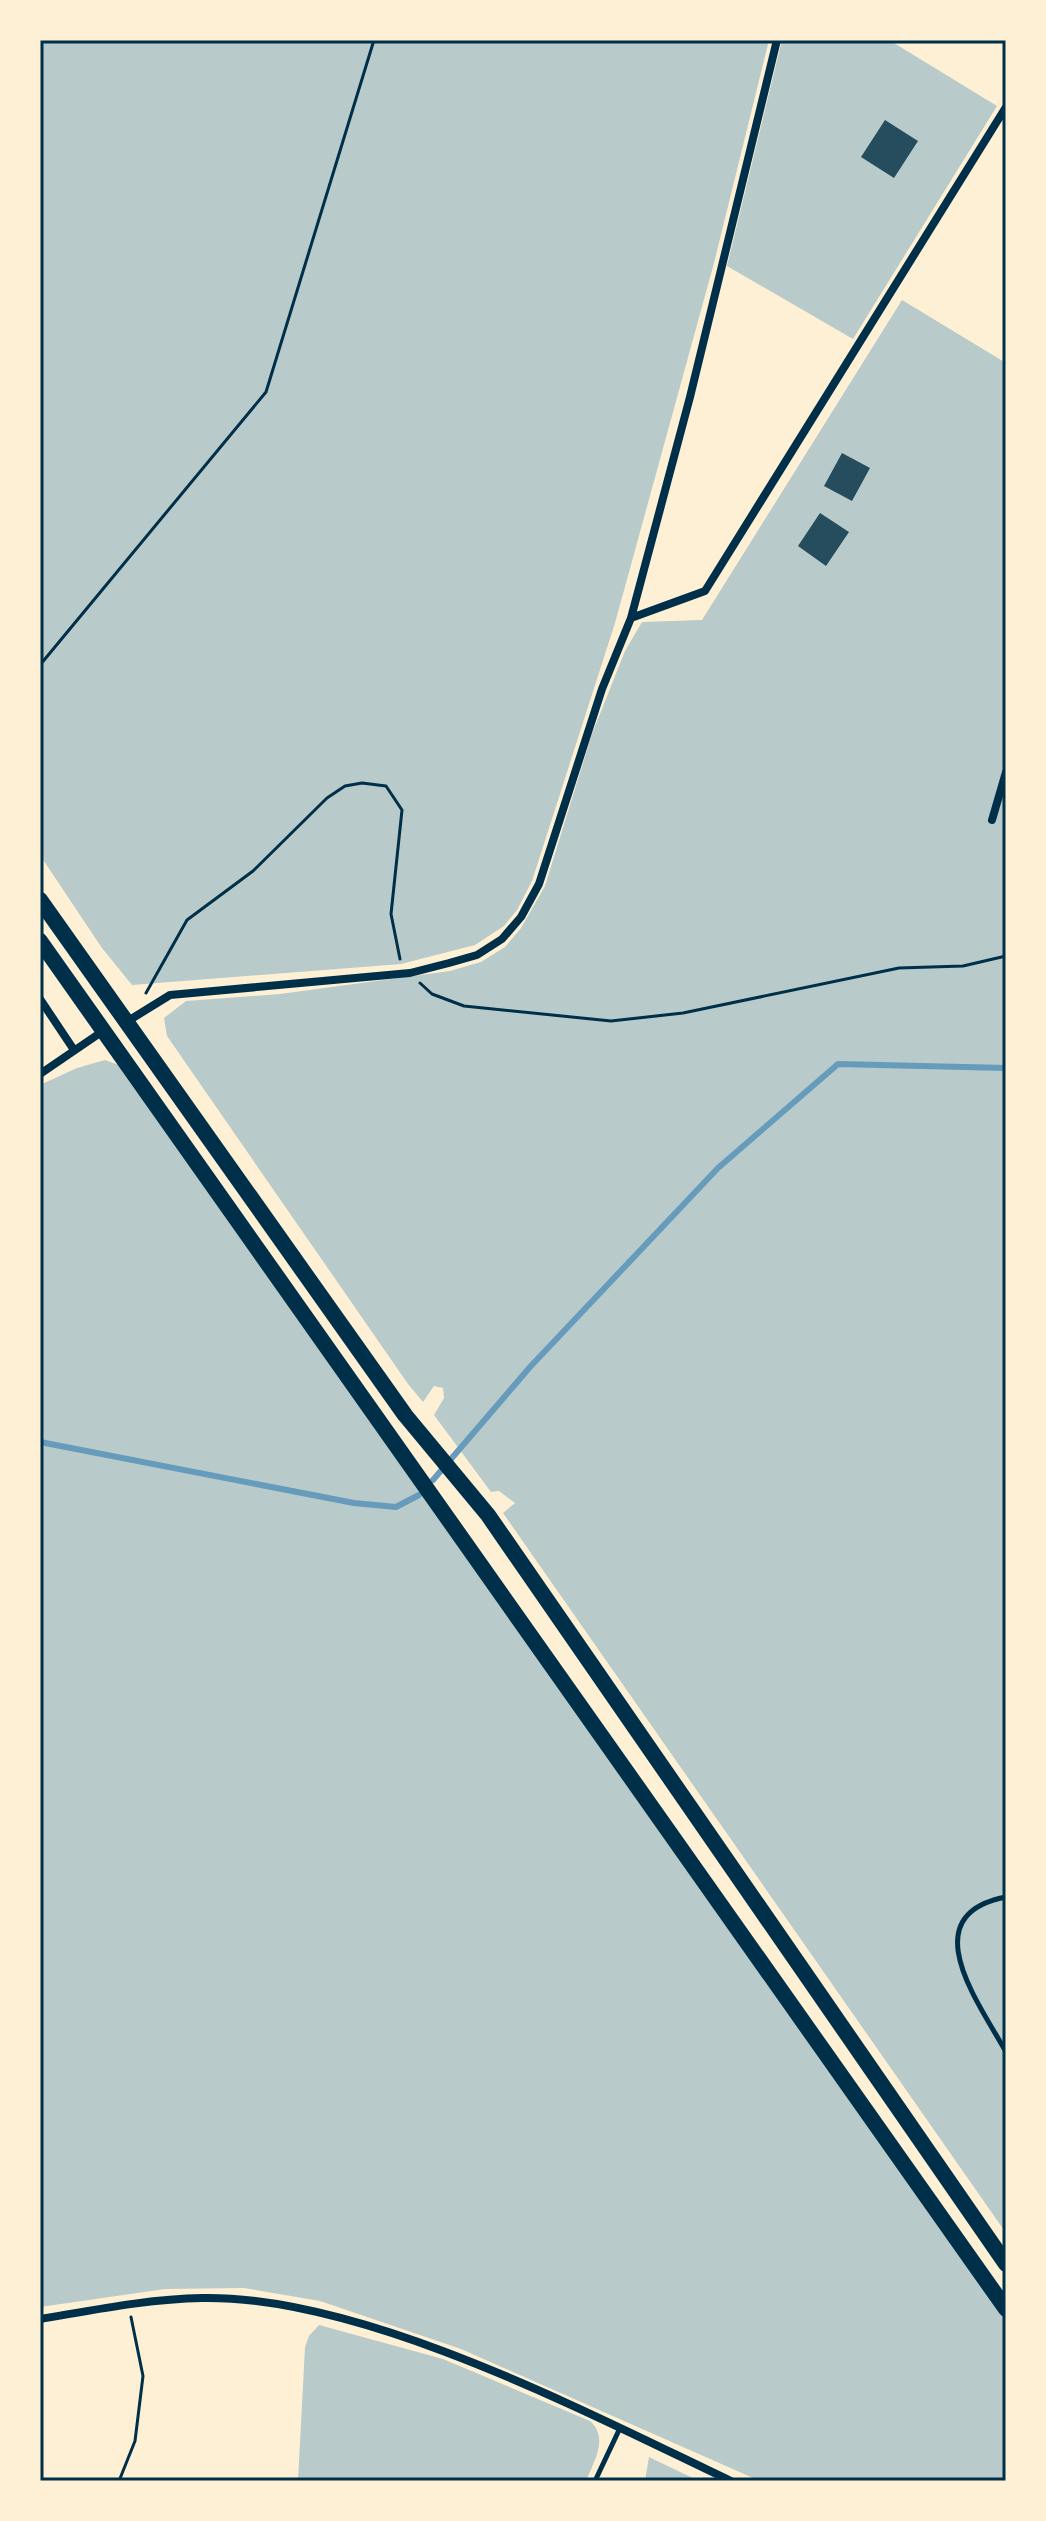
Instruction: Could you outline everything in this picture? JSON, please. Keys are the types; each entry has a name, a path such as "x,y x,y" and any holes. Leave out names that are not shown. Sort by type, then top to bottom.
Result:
{"highway":[{"path":"40,900 405,1415 488,1515 1006,2264"},
{"path":"40,941 1006,2309"}],"street":[{"path":"128,1021 170,995 410,973 477,955 502,939 521,917 539,884 602,689 631,618 690,397 777,40"},
{"path":"631,618 705,591 1006,107"},
{"path":"992,820 1006,772"},
{"path":"40,999 74,1050"},
{"path":"40,1074 103,1031"},
{"path":"40,2319 129,2304 204,2298 274,2305 351,2322 444,2353 620,2428 731,2481"}],"lane":[{"path":"1006,1897 984,1901 969,1910 956,1946 962,1974 1006,2052"},
{"path":"595,2481 620,2428"}],"path":[{"path":"40,665 266,392 374,40"},
{"path":"119,2481 135,2441 143,2376 129,2304"}],"shaded area":[{"path":"40,40 769,40 714,263 615,623 532,881 517,910 504,926 475,945 401,964 132,985 102,948 40,855"},
{"path":"782,40 889,40 997,106 853,339 727,266"},
{"path":"902,300 1006,363 1006,2233 503,1513 515,1503 499,1491 491,1492 434,1415 444,1398 443,1388 434,1386 423,1402 408,1384 167,1036 164,1018 186,1001 280,994 450,971 481,962 505,947 521,928 545,886 592,734 625,651 642,622 702,620"},
{"path":"105,1060 127,1068 1006,2304 1006,2481 760,2481 461,2349 320,2301 244,2288 165,2289 40,2307 40,1085 77,1068"},
{"path":"319,2325 443,2359 590,2421 599,2435 599,2442 586,2481 298,2481 305,2347 309,2336"},
{"path":"649,2457 699,2481 645,2481"}],"building":[{"path":"885,120 918,141 894,178 861,157"},
{"path":"842,453 870,468 852,501 824,486"},
{"path":"820,513 849,532 826,566 798,546"}],"waterway":[{"path":"433,1480 530,1367 718,1168 838,1064 1006,1068"},
{"path":"40,1442 354,1503 396,1507 419,1495"}]}
